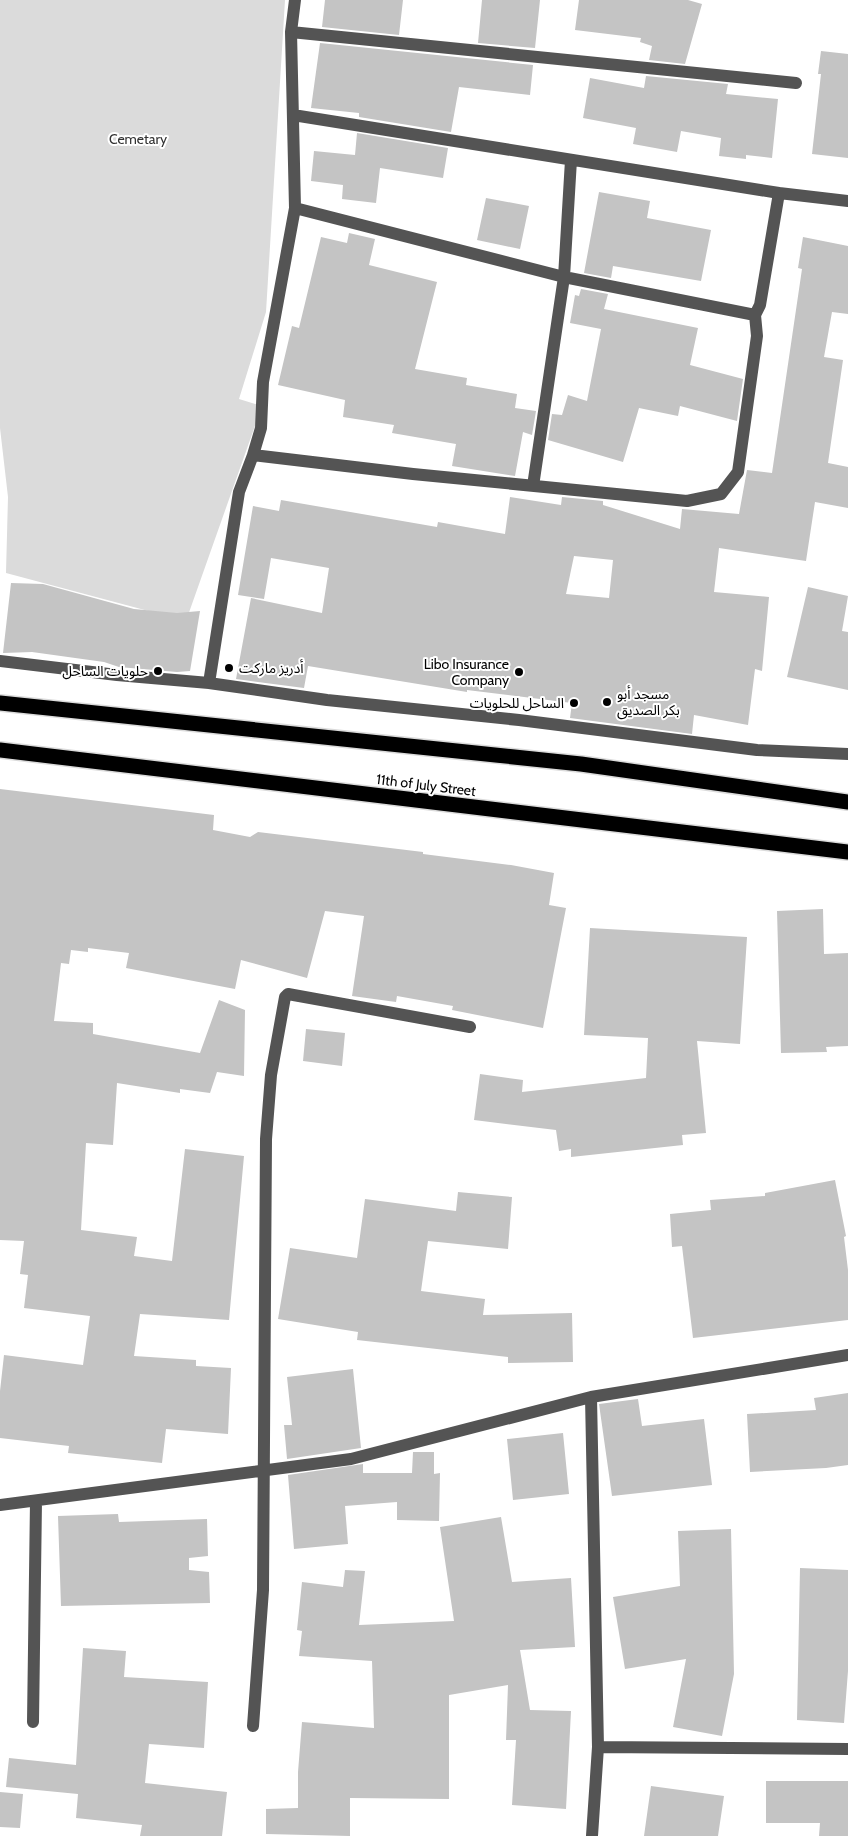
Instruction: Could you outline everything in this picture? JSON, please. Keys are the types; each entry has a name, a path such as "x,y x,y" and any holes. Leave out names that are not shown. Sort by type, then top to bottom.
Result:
{"highway":[{"path":"0,703 582,764 848,802"},
{"name":"11th of July Street","path":"0,750 848,852"}],"street":[{"path":"209,683 239,492 261,428 263,382 295,208 291,32 295,0"},
{"path":"291,32 796,83"},
{"path":"292,115 779,193 848,202"},
{"path":"533,486 564,277 571,160"},
{"path":"253,455 687,501 721,494 738,472 756,336 755,316 760,304 779,193"},
{"path":"295,208 564,277 755,316"},
{"path":"0,661 117,675 209,683 327,700 519,720 757,750 848,754"},
{"path":"253,1726 263,1590 266,1139 271,1075 285,997 288,994 470,1027"},
{"path":"0,1506 351,1459 591,1397 848,1355"},
{"path":"591,1397 598,1747 592,1836"},
{"path":"33,1722 36,1501"},
{"path":"598,1747 848,1749"}],"green space":[{"name":"Cemetary","path":"0,0 285,0 266,312 239,399 262,406 186,621 6,573 8,497 0,428"}],"building":[{"path":"325,0 403,0 399,35 322,27"},
{"path":"482,0 540,0 535,48 478,43"},
{"path":"579,0 688,0 702,4 685,64 649,60 652,46 640,42 641,38 575,30"},
{"path":"320,43 533,65 530,95 459,87 451,132 359,117 359,113 311,108"},
{"path":"821,51 848,54 848,158 812,154 821,74 818,74"},
{"path":"646,76 728,84 726,94 778,99 772,158 746,155 746,159 719,156 721,138 681,131 677,152 633,144 636,128 583,118 590,78 644,88"},
{"path":"357,133 448,148 443,178 380,168 376,203 342,199 343,185 311,181 314,151 355,155"},
{"path":"599,192 650,201 647,218 711,230 701,281 613,266 611,278 584,273"},
{"path":"486,198 529,206 520,249 477,240"},
{"path":"349,233 375,239 369,265 437,282 415,369 467,378 466,385 517,394 515,408 536,411 532,435 523,432 515,476 452,466 456,444 392,433 394,425 343,417 345,400 278,385 292,326 299,328 321,237 347,243"},
{"path":"803,237 848,246 848,314 832,312 824,357 843,360 828,463 848,467 848,508 815,502 806,561 719,548 714,592 769,597 762,671 755,669 748,725 694,715 692,734 570,718 572,703 467,690 467,692 308,666 304,688 236,679 251,598 322,613 329,568 271,558 264,599 238,595 253,506 279,511 281,500 437,527 438,522 505,534 510,497 561,505 562,497 603,501 603,505 680,529 682,509 739,514 747,470 772,473 802,269 798,268","holes":["574,556 613,560 609,598 566,594"]},
{"path":"581,289 608,294 604,309 698,328 690,365 743,379 737,421 680,406 678,416 639,408 623,462 548,440 552,414 562,415 568,395 587,401 601,329 570,323 575,295 579,296"},
{"path":"11,583 43,584 134,609 177,613 200,611 190,671 177,672 119,667 104,662 32,652 3,653"},
{"path":"808,587 848,596 842,631 848,632 848,690 787,677"},
{"path":"0,789 214,815 213,830 250,837 258,832 423,852 423,854 511,865 554,873 549,905 566,908 543,1028 452,1010 453,1006 397,996 396,1002 352,996 364,916 325,911 307,978 241,960 235,989 126,968 129,953 88,948 88,952 71,950 69,964 61,963 54,1021 93,1023 93,1034 200,1053 219,1000 245,1010 244,1076 217,1072 210,1093 180,1089 180,1093 117,1083 113,1145 86,1143 81,1230 137,1237 134,1256 172,1261 185,1149 244,1156 229,1320 140,1314 134,1356 196,1360 196,1366 231,1368 228,1434 166,1429 162,1463 68,1453 69,1446 0,1438 0,1391 4,1355 83,1365 90,1316 24,1308 28,1275 20,1274 24,1241 0,1240"},
{"path":"823,909 824,954 848,953 848,1046 826,1047 827,1052 781,1053 777,911"},
{"path":"590,928 747,937 740,1044 697,1041 706,1133 682,1135 683,1145 571,1157 571,1149 559,1151 556,1130 474,1120 480,1074 523,1080 522,1092 646,1078 648,1038 584,1035"},
{"path":"306,1029 345,1033 342,1066 303,1061"},
{"path":"835,1180 846,1236 844,1237 848,1270 848,1320 693,1338 682,1246 672,1247 670,1214 711,1210 710,1200 765,1196 765,1193"},
{"path":"458,1192 512,1197 508,1249 428,1241 421,1291 485,1299 483,1315 572,1313 573,1362 508,1363 508,1357 357,1340 358,1332 278,1319 290,1248 357,1258 365,1199 456,1211"},
{"path":"353,1369 361,1448 287,1459 284,1425 292,1425 287,1377"},
{"path":"848,1393 848,1465 750,1472 747,1414 816,1410 814,1398"},
{"path":"638,1399 642,1426 704,1419 712,1485 612,1496 599,1404"},
{"path":"563,1433 569,1494 513,1500 507,1439"},
{"path":"413,1452 434,1452 434,1474 440,1473 439,1521 397,1520 397,1502 345,1506 348,1544 294,1549 288,1475 363,1464 363,1473 412,1473"},
{"path":"118,1514 119,1522 207,1519 208,1556 189,1558 189,1570 209,1572 210,1603 61,1606 58,1516"},
{"path":"501,1517 512,1582 571,1578 575,1647 520,1650 530,1710 571,1711 566,1809 512,1805 516,1740 506,1740 508,1685 449,1695 449,1799 350,1798 350,1836 266,1834 266,1809 298,1808 298,1772 302,1722 374,1728 372,1661 299,1656 302,1631 297,1630 302,1582 343,1587 345,1570 365,1571 359,1625 454,1621 440,1527"},
{"path":"731,1529 734,1674 722,1736 673,1727 686,1659 625,1669 613,1597 680,1586 678,1531"},
{"path":"800,1568 848,1570 848,1671 844,1723 797,1720"},
{"path":"83,1648 126,1651 124,1677 208,1682 204,1748 149,1744 145,1783 227,1792 222,1836 140,1836 142,1825 76,1818 78,1794 6,1787 9,1758 76,1765"},
{"path":"766,1781 848,1781 848,1836 819,1836 820,1823 766,1823"},
{"path":"651,1786 724,1796 718,1836 644,1836"},
{"path":"0,1792 23,1794 20,1828 0,1827"}],"place":[{"name":"أدريز ماركت","path":"229,668"},
{"name":"حلويات الساحل","path":"158,671"},
{"name":"Libo Insurance Company","path":"519,672"},
{"name":"مسجد أبو بكر الصديق","path":"607,702"},
{"name":"الساحل للحلويات","path":"574,703"}]}
